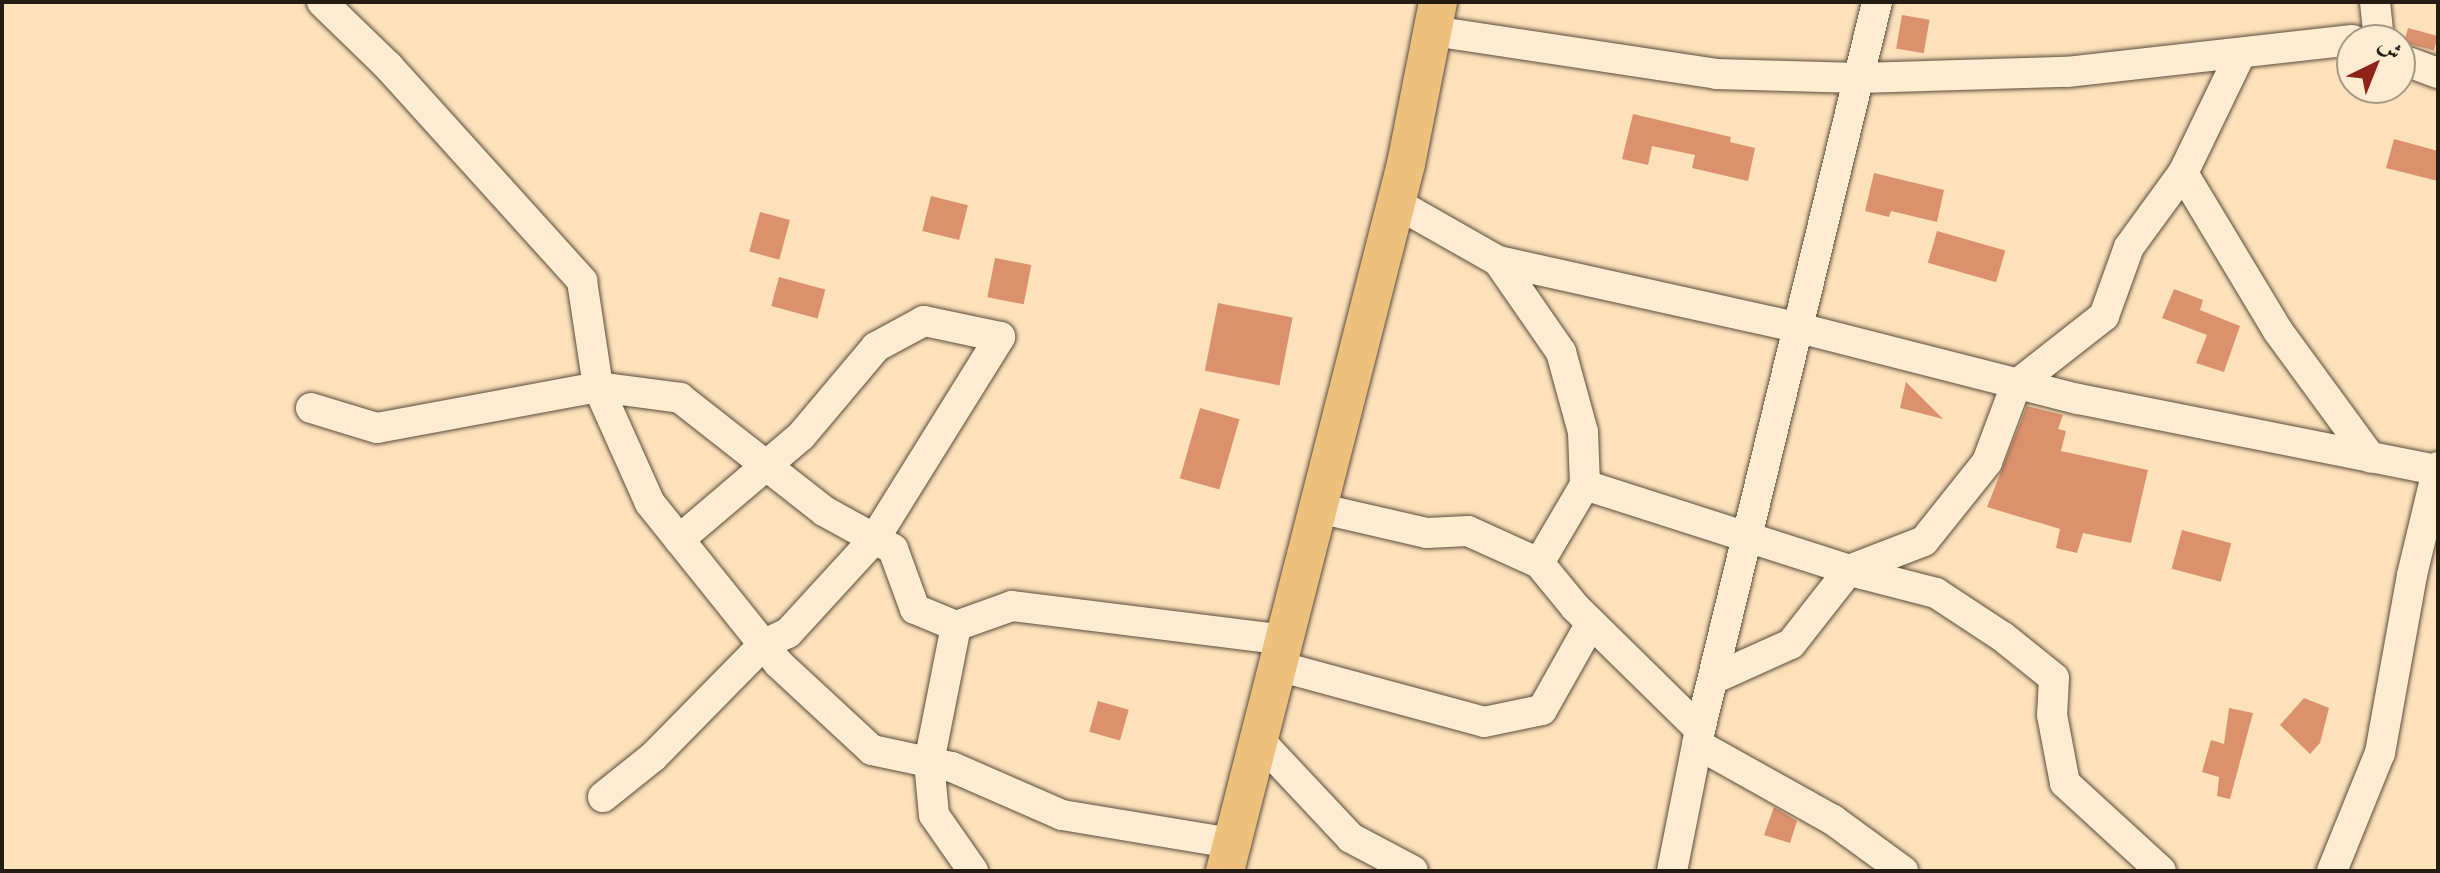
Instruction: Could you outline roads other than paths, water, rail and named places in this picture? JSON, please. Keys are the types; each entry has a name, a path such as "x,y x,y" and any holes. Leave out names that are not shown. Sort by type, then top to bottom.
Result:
{"main road":[{"path":"1228,857 1396,203 1436,17"}],"street":[{"path":"322,2 388,66 582,281 598,387 650,503 763,645 872,750 929,762 1062,815 1228,857"},
{"path":"1672,871 1699,737 1877,2"},
{"path":"2375,2 2377,24"},
{"path":"1436,17 1716,74 1859,78 2067,72 2336,42"},
{"path":"1713,679 1791,644 1849,570 1924,541 1987,462 2016,385 2104,316 2129,247 2183,173 2240,55"},
{"path":"2416,65 2438,73"},
{"path":"2183,173 2278,331 2371,458"},
{"path":"1396,203 1498,261 1799,328 2016,385 2438,469 2412,575 2380,753 2332,871"},
{"path":"1498,261 1561,352 1583,432 1585,485 1539,563"},
{"path":"603,797 653,757 763,645 788,633 875,538 1000,337 924,321 876,347 834,401 765,469 679,540"},
{"path":"311,408 377,428 598,387 680,398 765,469 824,511 893,549 915,609 956,626 1012,606 1281,653 1484,722 1542,710 1591,623"},
{"path":"1585,485 1749,534 1849,570 1936,593 2054,678 2052,715 2065,783 2161,871"},
{"path":"1318,508 1427,533 1468,531 1539,563 1699,737 1833,820 1883,865"},
{"path":"956,626 929,762 934,815 973,871"},
{"path":"1259,740 1351,838 1413,871"}]}
